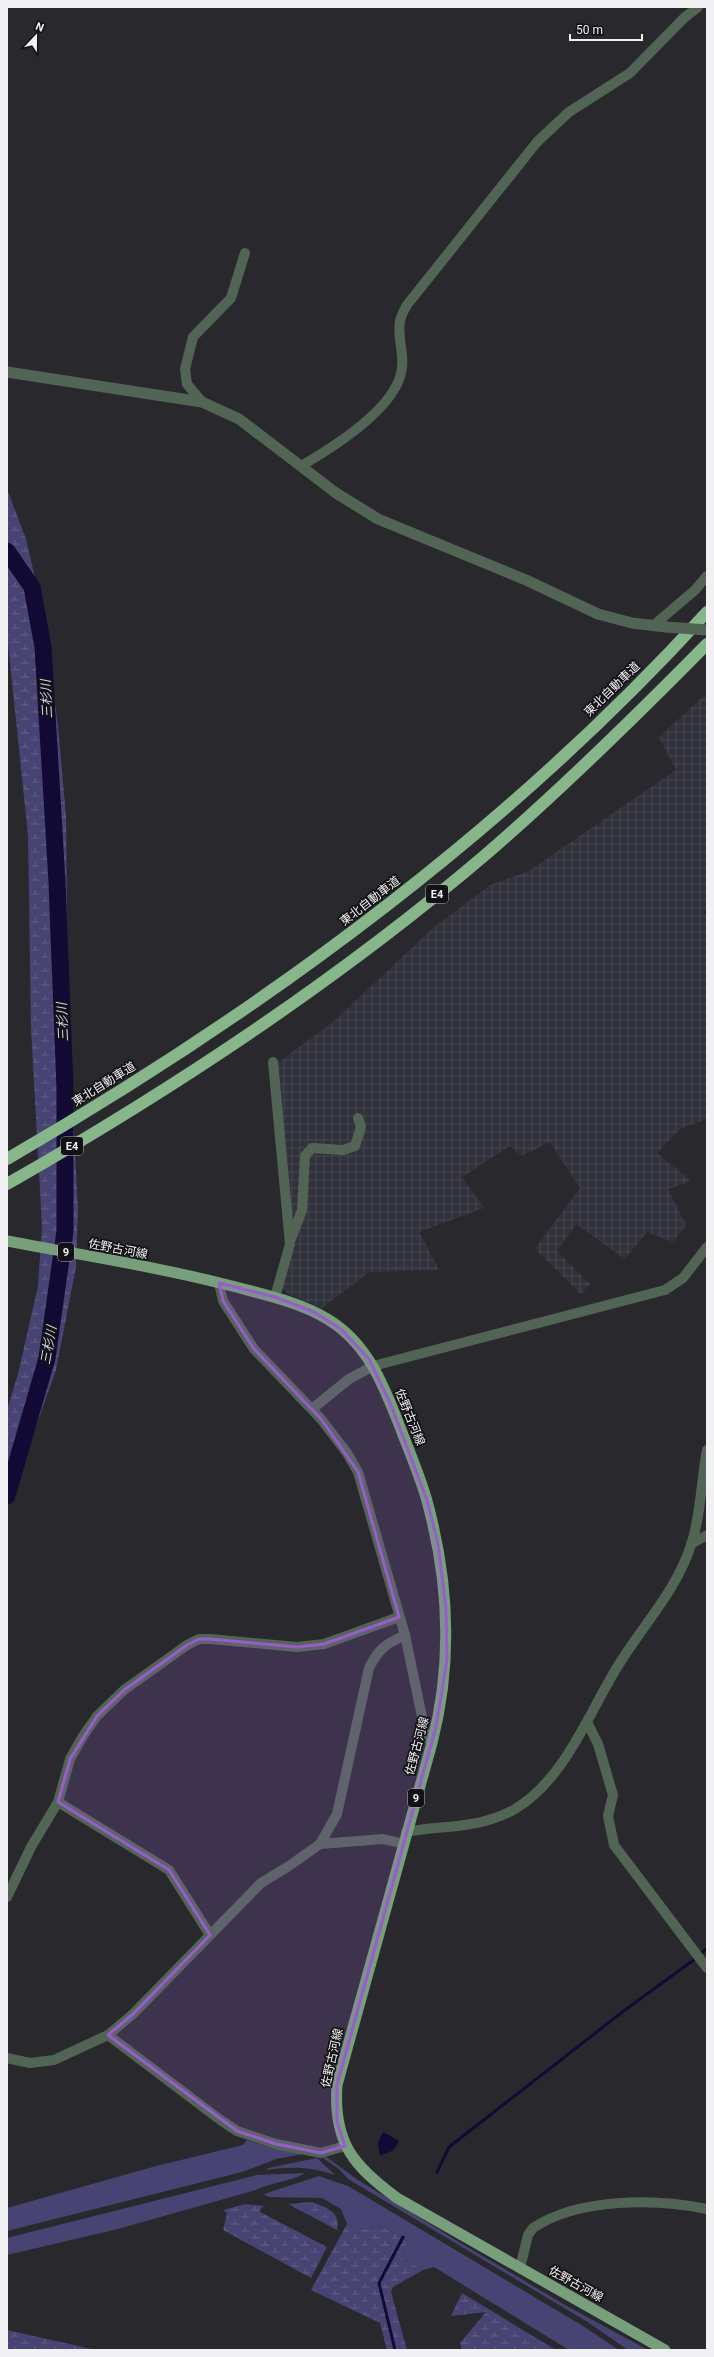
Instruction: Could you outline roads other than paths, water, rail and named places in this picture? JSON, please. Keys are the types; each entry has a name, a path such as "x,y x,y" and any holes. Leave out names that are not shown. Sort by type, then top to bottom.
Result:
{"highway":[{"name":"東北自動車道","path":"7,1158 134,1083 262,998 413,886 577,743 707,612"},
{"name":"E4","path":"7,1184 137,1107 275,1016 360,955 484,856 593,758 707,644"}],"main road":[{"name":"佐野古河線","path":"7,1241 219,1283 275,1297 314,1312 330,1320 351,1338 373,1366 391,1405 427,1500 441,1564 446,1608 447,1660 440,1708 432,1743 406,1832 404,1844 337,2085 337,2121 345,2146 361,2170 397,2198 666,2350"}],"street":[{"path":"301,466 337,446 379,410 396,384 402,369 399,327 407,305 537,142 569,112 630,73 684,18 698,7"},
{"path":"202,402 188,384 185,369 193,337 231,298 245,253"},
{"path":"7,372 202,402 239,419 361,510 395,526 526,580 598,614 626,621 707,630"},
{"path":"654,625 695,590 707,576"},
{"path":"273,1062 290,1244"},
{"path":"275,1297 290,1244 302,1210 305,1156 312,1148 343,1150 355,1146 361,1127 358,1118"},
{"path":"312,1409 349,1379 373,1366 665,1290 683,1278 707,1247"},
{"path":"219,1283 223,1301 254,1349 333,1433 358,1472 405,1635 426,1736 432,1743"},
{"path":"406,1832 490,1821 515,1809 541,1789 564,1758 587,1722 621,1661 668,1592 691,1544 707,1450"},
{"path":"691,1544 707,1535"},
{"path":"7,1897 31,1848 58,1802 70,1759 97,1716 124,1690 187,1644 198,1639 210,1639 297,1646 324,1644 399,1616"},
{"path":"7,2058 30,2063 54,2060 108,2035 133,2014 260,1883 289,1866 320,1844 337,1814 369,1668 375,1656 384,1645 405,1635"},
{"path":"587,1722 598,1744 613,1795 608,1816 614,1844 707,1968"},
{"path":"58,1802 168,1870 210,1935"},
{"path":"320,1844 383,1839 404,1844"},
{"path":"108,2035 237,2131 276,2144 321,2153 345,2146"},
{"path":"520,2268 530,2232 544,2222 574,2210 603,2204 650,2203 676,2204 707,2209"}],"waterway":[{"name":"三杉川","path":"7,551 32,587 43,647 57,882 65,1088 65,1231 47,1358 7,1496"},
{"path":"702,1953 707,1948"},
{"path":"437,2172 449,2147 625,2010 695,1959"},
{"path":"395,2350 379,2283 403,2237"}]}
